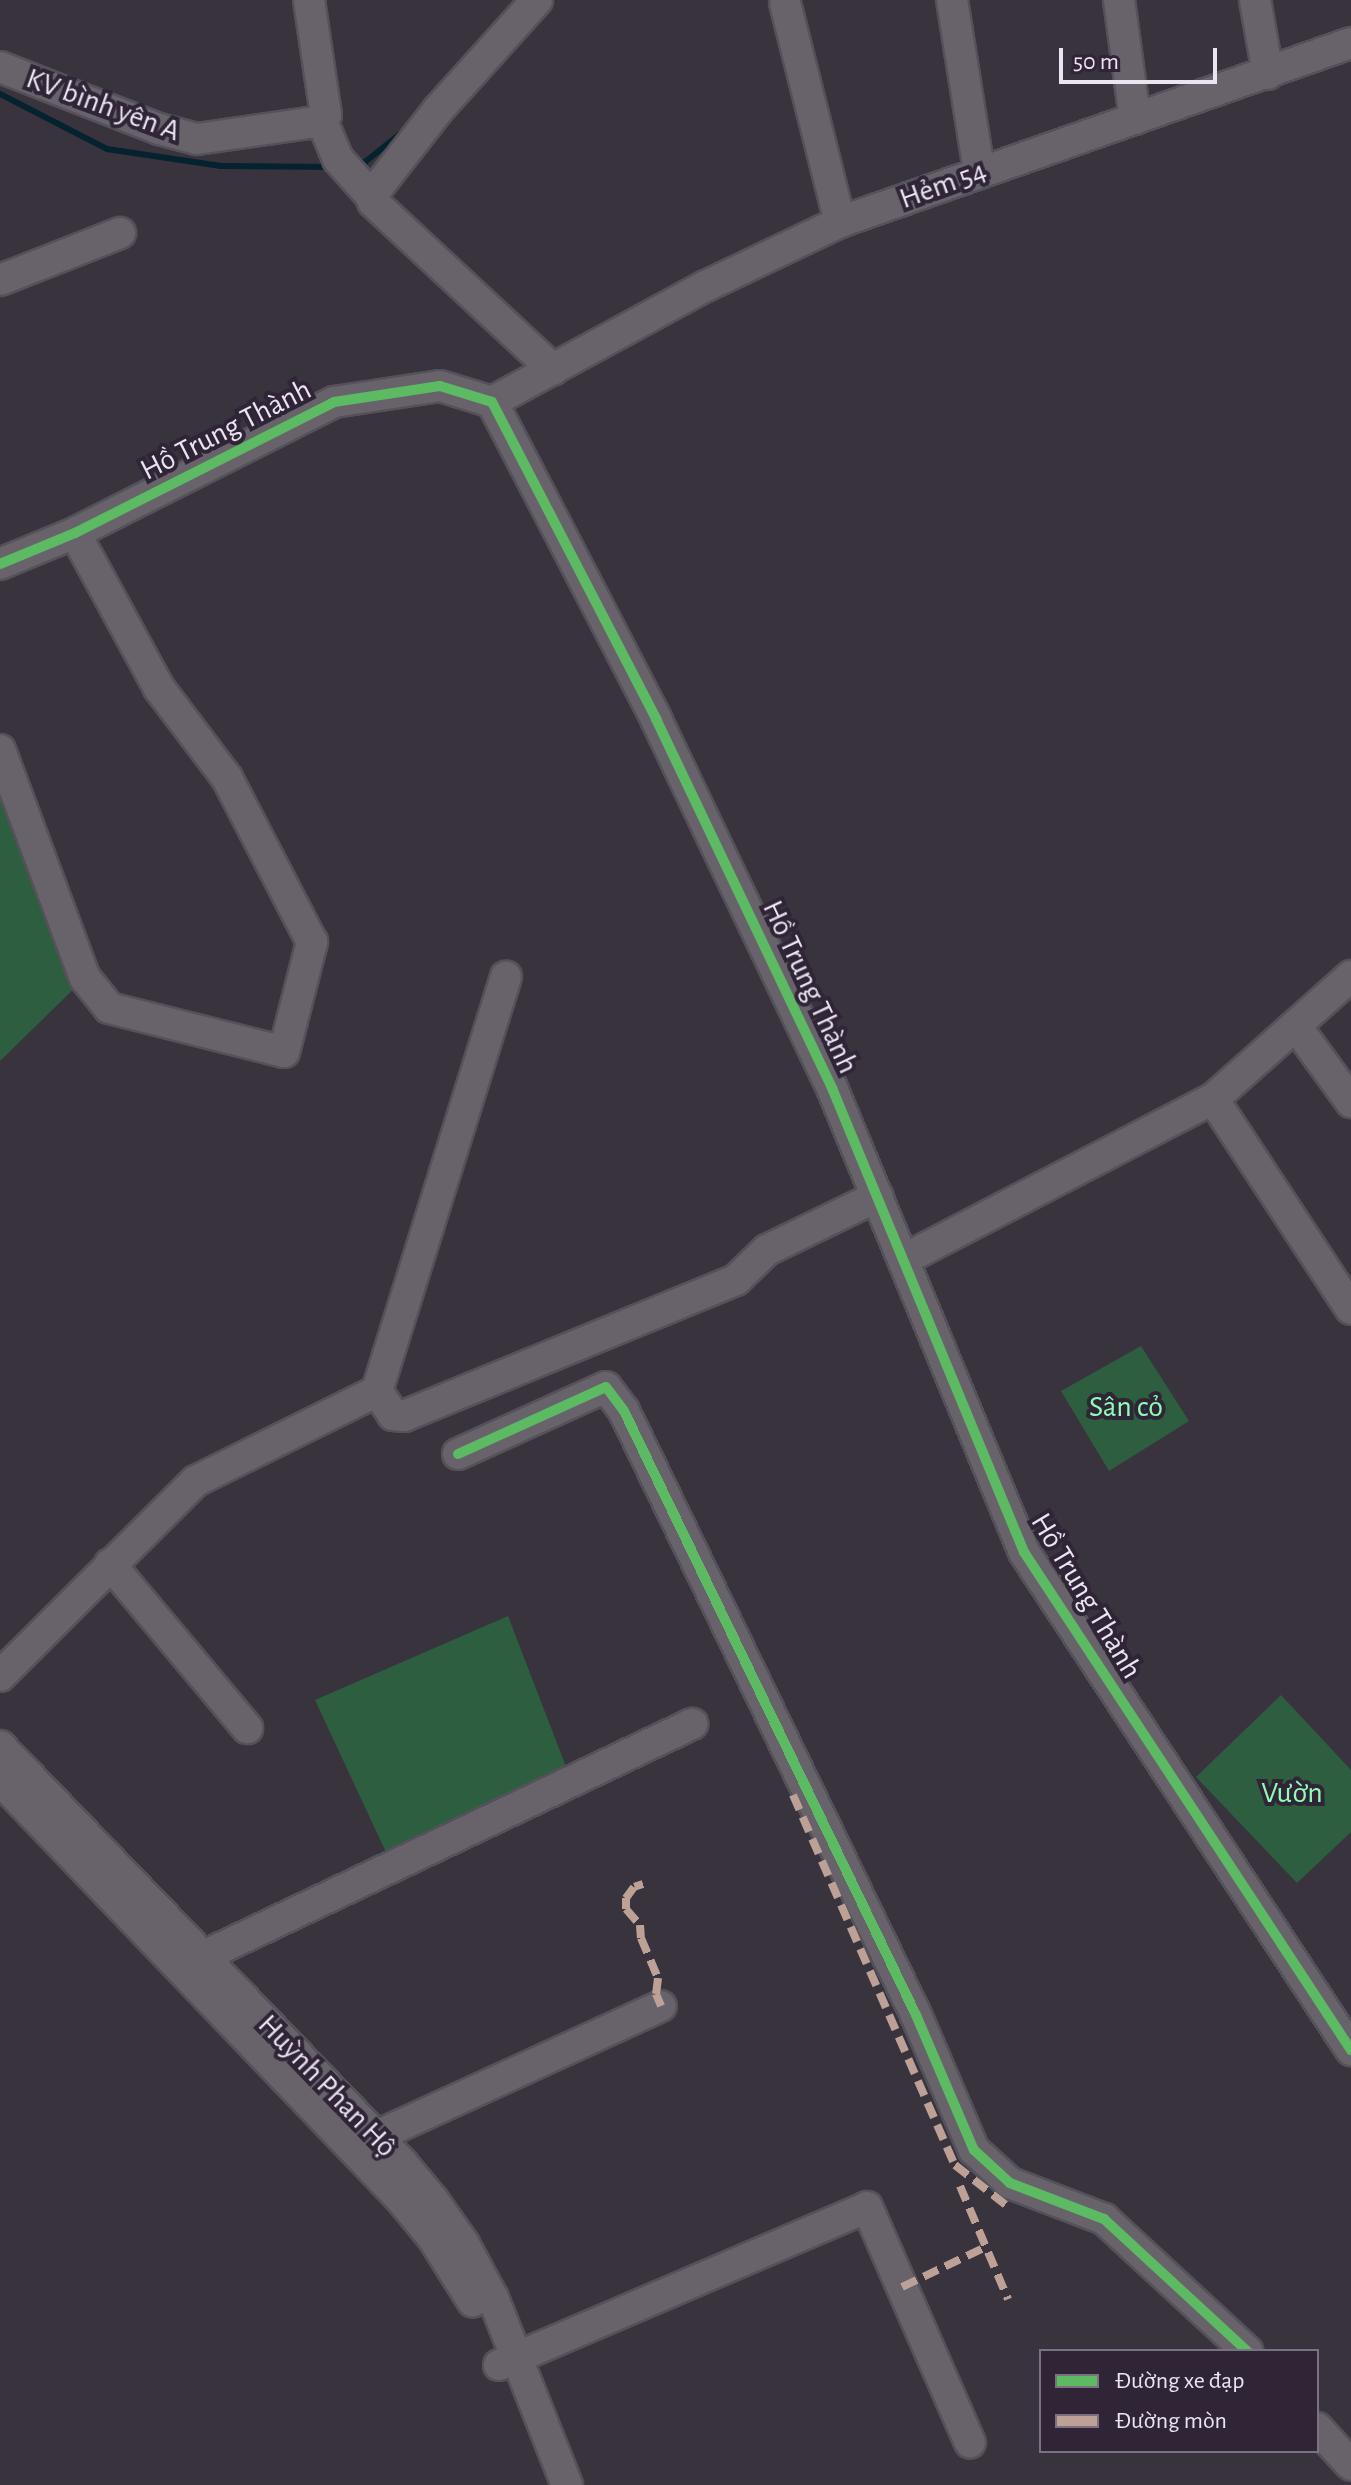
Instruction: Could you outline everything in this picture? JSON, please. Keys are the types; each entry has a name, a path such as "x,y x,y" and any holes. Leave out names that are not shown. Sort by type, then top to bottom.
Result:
{"street":[{"path":"309,0 326,115 322,121 342,164 373,202 553,369"},
{"path":"371,196 438,110 537,0"},
{"path":"952,0 979,171"},
{"path":"1119,0 1135,119"},
{"path":"1255,0 1268,74"},
{"path":"785,3 840,222"},
{"name":"Hẻm 54","path":"492,402 706,286 840,222 1351,43"},
{"name":"KV bình yên A","path":"0,67 159,129 197,139 322,121"},
{"path":"0,280 120,233"},
{"name":"Hồ Trung Thành","path":"0,564 75,533 334,402 440,386 492,402 656,719 825,1075 905,1259 1024,1552 1351,2050"},
{"path":"0,750 85,978 109,1008 284,1052 312,942 227,778 159,688 75,533"},
{"path":"905,1259 1213,1099 1351,976"},
{"path":"0,1676 196,1481 377,1391 506,977"},
{"path":"1296,1026 1351,1102"},
{"path":"1213,1099 1351,1309"},
{"path":"377,1391 393,1415 404,1416 736,1280 767,1250 878,1196"},
{"path":"458,1454 606,1387 624,1411 903,1988 974,2150 1010,2183 1104,2219 1245,2349"},
{"path":"110,1564 247,1728"},
{"path":"194,1966 692,1724"},
{"name":"Huỳnh Phan Hộ","path":"0,1746 433,2238 470,2294 508,2362 567,2485"},
{"name":"Huỳnh Phan Hộ","path":"0,1780 377,2136 410,2172 464,2244 493,2298 508,2362 546,2485"},
{"path":"377,2136 661,2006"},
{"path":"508,2362 867,2207 970,2443"},
{"path":"1319,2430 1351,2465"}],"green space":[{"path":"0,750 85,978 0,1061"},
{"name":"Sân cỏ","path":"1141,1346 1189,1421 1109,1471 1061,1391"},
{"path":"508,1616 570,1777 391,1863 315,1700"},
{"name":"Vườn","path":"1281,1695 1351,1770 1351,1832 1297,1883 1196,1777"}],"waterway":[{"path":"0,94 107,149 221,166 334,167"},
{"path":"357,163 365,162 406,129"}],"marked path":[{"path":"793,1795 955,2165 1011,2209"},
{"path":"643,1884 634,1887 626,1898 626,1909 640,1925 641,1938 658,1978 656,1994 661,2006"},
{"path":"960,2186 1008,2299"},
{"path":"902,2287 986,2247"}],"cycle path":[{"path":"0,564 75,533 334,402 440,386 492,402 656,719 832,1088 1024,1552 1351,2050"},
{"path":"458,1454 606,1387 624,1411 916,2015 974,2150 1010,2183 1104,2219 1245,2349"}]}
